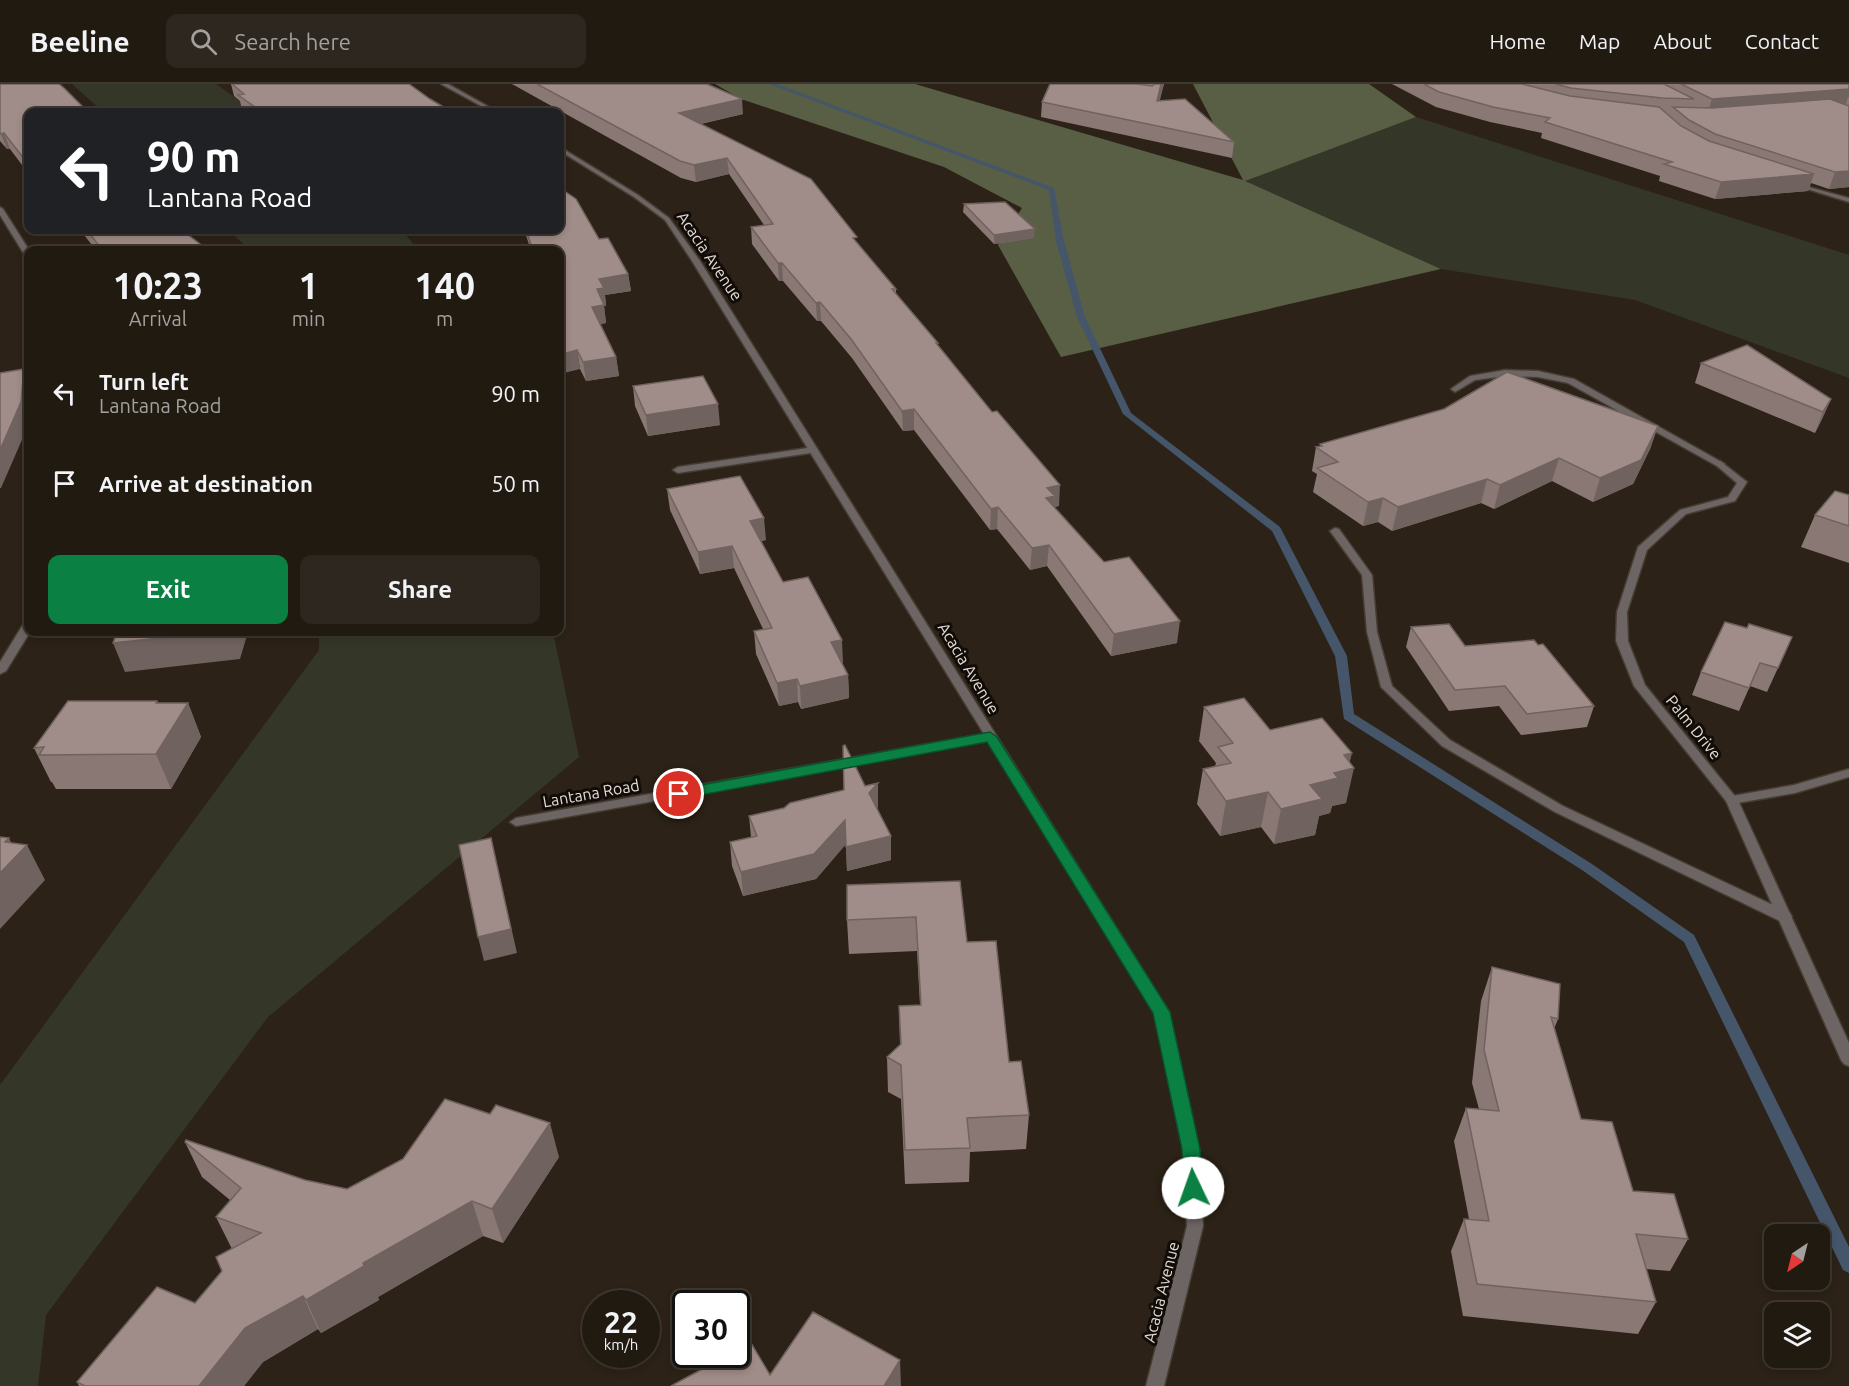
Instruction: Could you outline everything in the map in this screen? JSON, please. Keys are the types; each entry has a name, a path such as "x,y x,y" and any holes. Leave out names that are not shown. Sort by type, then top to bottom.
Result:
{"street":[{"path":"444,84 488,108"},
{"name":"Acacia Avenue","path":"564,151 636,196 667,219 696,261 921,620 990,737 1161,1012 1191,1149 1195,1226 1155,1386"},
{"path":"1784,180 1849,200"},
{"path":"0,209 24,248"},
{"name":"Palm Drive","path":"1455,389 1473,378 1505,373 1538,374 1571,381 1720,464 1742,482 1732,499 1683,512 1642,549 1622,612 1622,641 1640,686 1732,800 1849,1059"},
{"path":"678,470 814,450"},
{"path":"1335,531 1367,575 1372,632 1387,687 1446,743 1559,808 1785,917"},
{"path":"0,671 24,632"},
{"name":"Lantana Road","path":"516,822 990,737"},
{"path":"1732,800 1795,789 1849,773"}],"green space":[{"path":"72,84 216,84 249,108 99,108"},
{"path":"715,84 915,84 1243,180 1193,84 1369,84 1416,117 1245,181 1441,269 1061,357 998,245 1022,208 944,167 741,99"},
{"path":"1416,117 1849,255 1849,378 1635,300 1441,269 1244,181"},
{"path":"232,234 405,234 415,246 246,246"},
{"path":"319,636 554,636 579,757 268,1017 46,1315 38,1386 0,1386 0,1085 319,650"}],"building":[{"path":"0,84 59,84 84,108 24,108 24,159 4,133 0,132"},
{"path":"232,84 409,84 445,108 256,108 238,95 244,94"},
{"path":"537,84 707,84 742,99 679,113 811,179 857,237 853,238 896,289 892,289 992,412 997,411 1060,485 1047,488 1055,496 1046,498 1104,562 1129,557 1180,621 1114,634 1049,545 1032,548 998,507 991,509 914,409 902,411 851,339 820,302 816,303 782,263 778,263 751,227 773,224 727,158 694,165 680,161"},
{"path":"1050,84 1152,86 1161,84 1157,101 1185,99 1234,142 1042,102"},
{"path":"1424,84 1522,84 1570,96 1659,107 1681,126 1709,141 1814,174 1721,182 1664,164 1672,162 1545,122 1550,118 1493,107 1439,92"},
{"path":"1555,84 1664,84 1694,99 1662,98 1571,88"},
{"path":"1681,84 1849,84 1849,89 1712,99"},
{"path":"1830,99 1849,106 1849,171 1835,172 1715,134 1689,120 1673,107 1712,108"},
{"path":"564,191 576,199 599,239 608,238 628,274 599,279 604,288 597,289 604,305 592,307 616,357 583,362 577,350 564,354 564,246 532,246 527,234 564,234"},
{"path":"1005,202 1035,229 994,235 964,204"},
{"path":"90,234 187,234 203,246 100,246"},
{"path":"1747,345 1831,399 1823,412 1701,363"},
{"path":"24,369 21,402 0,450 0,373"},
{"path":"1507,372 1658,426 1641,460 1600,478 1559,458 1500,485 1487,479 1398,507 1383,498 1368,502 1317,468 1338,462 1316,447 1322,446 1320,444 1444,409"},
{"path":"703,376 718,404 646,415 633,386"},
{"path":"740,476 764,518 750,521 783,582 808,577 842,640 831,642 848,675 800,686 797,679 777,683 754,631 772,628 732,546 698,552 667,489"},
{"path":"1835,491 1849,495 1849,526 1815,515"},
{"path":"1725,622 1747,628 1749,624 1792,637 1778,668 1760,663 1749,688 1701,672"},
{"path":"1449,624 1465,646 1534,640 1538,645 1543,644 1594,706 1527,714 1505,686 1455,690 1411,627"},
{"path":"116,636 178,636 113,643"},
{"path":"1244,698 1270,730 1322,718 1352,753 1344,755 1354,768 1334,773 1338,778 1310,785 1322,799 1281,809 1268,792 1226,801 1203,769 1231,763 1218,747 1233,743 1204,707"},
{"path":"68,701 188,703 156,754 39,755 44,747 34,748"},
{"path":"845,745 865,786 878,783 869,793 891,836 846,847 845,820 814,854 741,872 730,842 757,836 749,816 844,790 843,746"},
{"path":"0,837 9,838 5,842 27,845 0,873"},
{"path":"491,838 511,929 478,937 459,845"},
{"path":"960,881 967,942 996,941 1009,1062 1021,1061 1029,1115 967,1118 970,1148 905,1150 901,1065 887,1057 901,1044 899,1006 921,1005 916,917 847,920 847,885"},
{"path":"1492,967 1560,984 1558,1019 1551,1017 1581,1119 1612,1122 1633,1191 1674,1194 1688,1239 1636,1234 1656,1302 1477,1284 1464,1219 1489,1221 1466,1108 1499,1111 1484,1050"},
{"path":"445,1099 490,1114 496,1105 550,1123 492,1209 472,1201 363,1263 364,1266 306,1300 303,1296 245,1328 199,1386 85,1386 77,1382 157,1287 195,1303 222,1271 216,1257 261,1233 216,1217 241,1188 185,1142 186,1140 305,1180 347,1189 403,1159"},
{"path":"813,1312 900,1360 884,1386 671,1386 704,1368 750,1368 751,1343 770,1375"}],"waterway":[{"path":"772,84 1052,189 1060,241 1081,317 1127,414 1276,529 1341,656 1348,716 1587,867 1689,939 1849,1265"}],"route":[{"path":"679,794 990,737 1161,1012 1191,1149 1193,1188"}]}
